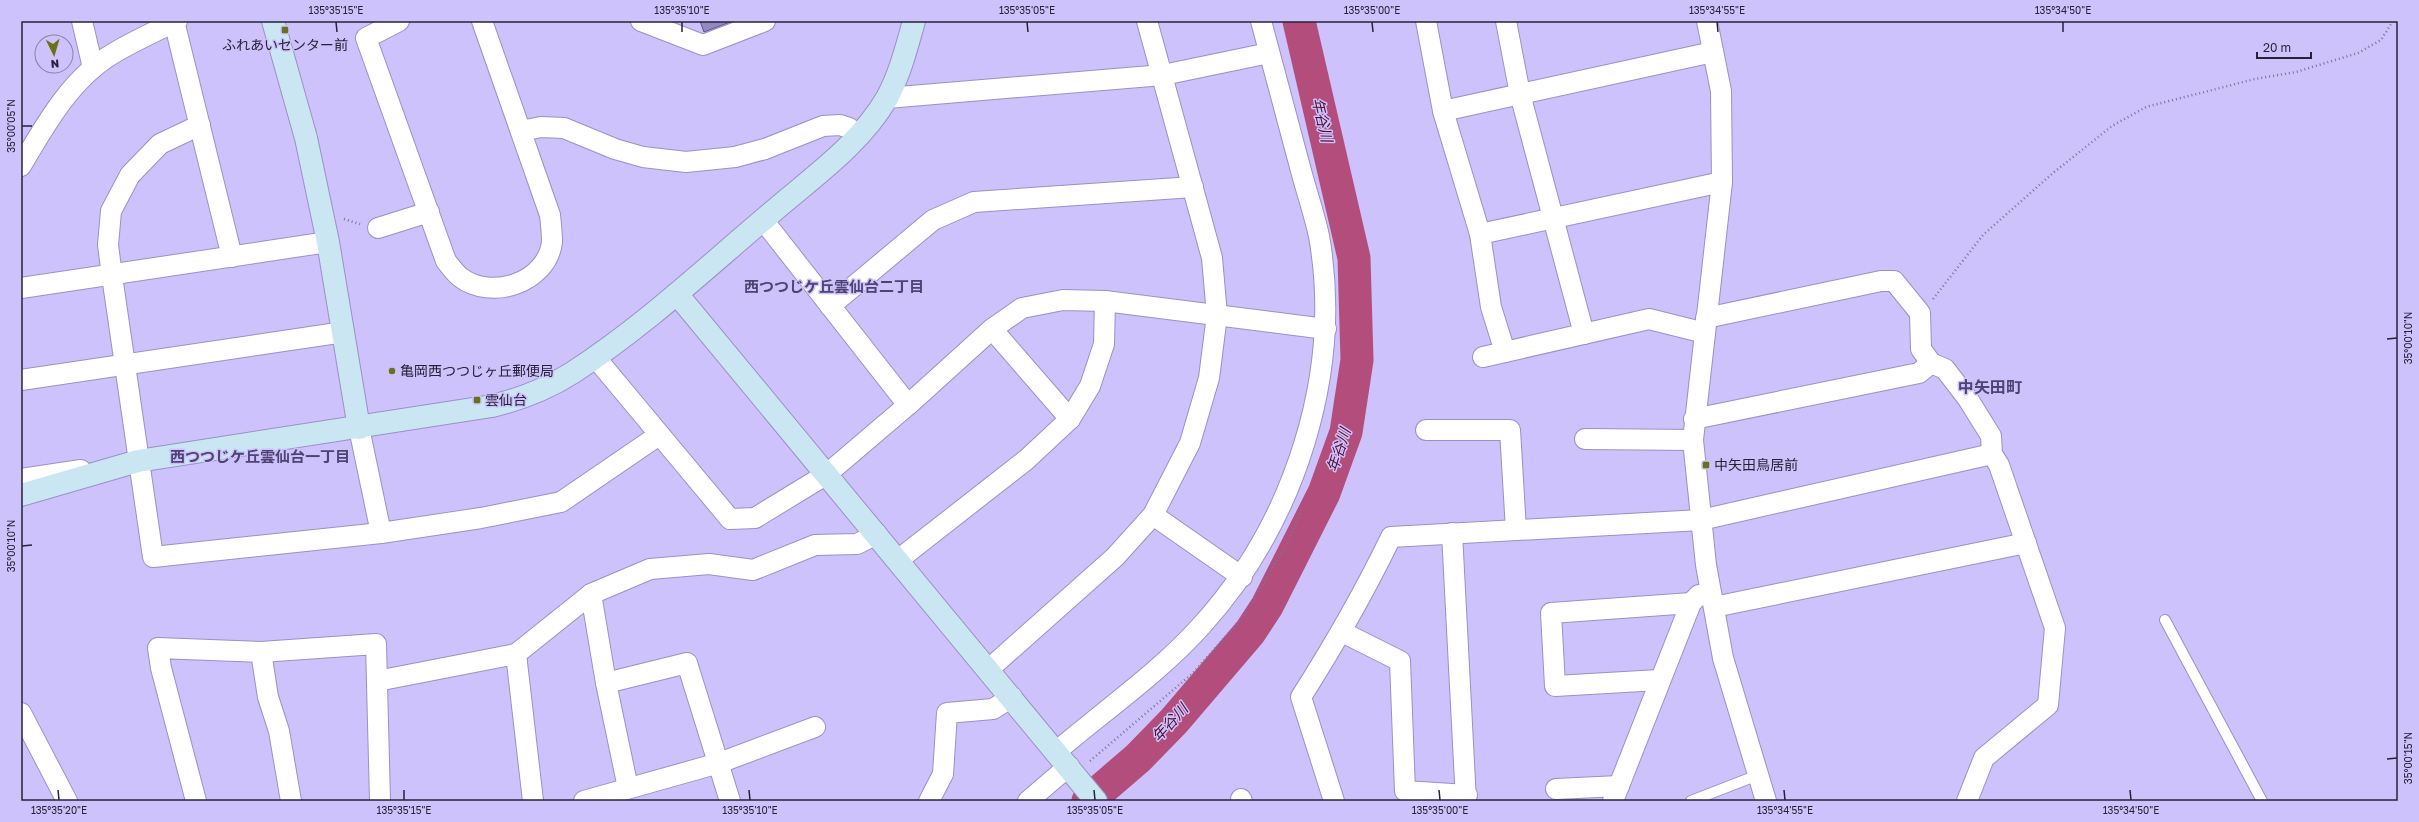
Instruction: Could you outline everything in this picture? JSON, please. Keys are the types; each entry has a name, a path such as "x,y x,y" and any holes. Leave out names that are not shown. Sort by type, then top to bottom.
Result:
{"street":[{"path":"82,21 93,68"},
{"path":"21,166 63,100 93,68 113,53 175,21 232,257"},
{"path":"273,21 306,138 322,213 344,332 359,428 381,533"},
{"path":"399,21 366,38 446,261 460,278 484,287 507,287 529,279 543,264 552,243 550,215 482,21"},
{"path":"654,23 704,45 765,21"},
{"path":"21,479 359,428 509,402 550,386 595,357 677,294 856,138 887,98 904,56 914,21"},
{"path":"988,669 1115,557 1152,515 1190,443 1209,378 1217,315 1212,258 1147,21"},
{"path":"1028,801 1070,767 1168,658 1202,625 1242,577 1270,527 1288,487 1310,424 1320,374 1326,329 1324,282 1318,235 1261,21"},
{"path":"1426,21 1443,111 1480,234 1492,307 1505,352"},
{"path":"1506,21 1520,94 1584,334"},
{"path":"1707,21 1721,91 1722,182 1694,419 1693,440 1709,585 1723,658 1766,801"},
{"path":"1443,111 1713,52"},
{"path":"887,98 1163,75 1270,53"},
{"path":"200,125 160,144 130,175 111,211 108,244 153,557 381,533 481,518 561,502 659,435"},
{"path":"521,131 541,127 564,128 615,149 644,157 686,162 735,157 765,149 823,126 840,125 849,128 856,138"},
{"path":"1480,234 1722,182"},
{"path":"830,306 933,220 974,202 1193,187"},
{"path":"378,228 429,212"},
{"path":"763,220 908,405"},
{"path":"21,288 112,276 328,242"},
{"path":"1483,357 1649,319 1705,326 1882,281 1894,281 1920,313 1921,349 1931,363 1945,369 1968,399 1991,436 1992,454 1999,466 2055,628 2048,705 1984,758 1967,801"},
{"path":"677,294 1070,767 1096,801"},
{"path":"595,357 730,519 755,518 826,474 908,405 992,329 1022,308 1063,300 1105,302 1326,329"},
{"path":"898,560 1026,460 1070,419 1090,386 1104,344 1105,302"},
{"path":"992,329 1070,419"},
{"path":"21,380 125,366 344,332"},
{"path":"1694,419 1919,373 1931,363"},
{"path":"1426,430 1510,430 1516,530"},
{"path":"1585,439 1693,440"},
{"path":"1334,801 1301,697 1342,632 1365,591 1391,537 1701,520 1992,454"},
{"path":"21,495 138,461"},
{"path":"1152,515 1242,577"},
{"path":"1342,632 1400,661 1405,791 1466,798 1452,533"},
{"path":"377,681 516,654 592,594 650,569 709,564 753,570 815,545 857,544 877,534"},
{"path":"1714,607 2026,543"},
{"path":"1556,789 1616,794 1659,680 1691,603 1709,585"},
{"path":"592,594 606,683 628,788"},
{"path":"1659,680 1556,686 1551,614 1691,603"},
{"path":"196,801 161,668 158,648 261,652 376,644 380,801"},
{"path":"261,652 268,697 279,731 291,801"},
{"path":"516,654 533,801"},
{"path":"606,683 687,663 730,801"},
{"path":"929,801 942,774 947,713 993,709 1012,697"},
{"path":"21,713 67,801"},
{"path":"584,801 719,763 815,727"}],"lane":[{"path":"2165,620 2262,801"},
{"path":"1690,801 1758,775"}],"path":[{"path":"1920,313 1983,235 2054,173 2112,126 2146,107 2255,79 2296,72 2358,53 2381,40 2393,21"},
{"path":"322,213 378,228"},
{"path":"1070,767 1193,673 1243,617 1287,544 1304,503"}],"building":[{"path":"700,21 733,21 704,32"}],"waterway":[{"name":"年谷川","path":"1088,801 1138,758 1174,721 1250,632 1267,606 1324,493 1346,432 1357,360 1354,258 1299,21"}],"place":[{"name":"ふれあいセンター前","path":"285,30"},
{"name":"亀岡西つつじヶ丘郵便局","path":"392,371"},
{"name":"雲仙台","path":"477,400"},
{"name":"中矢田鳥居前","path":"1706,465"}],"district":[{"name":"西つつじケ丘雲仙台二丁目","path":"834,287"},
{"name":"中矢田町","path":"1990,387"},
{"name":"西つつじケ丘雲仙台一丁目","path":"260,457"}]}
